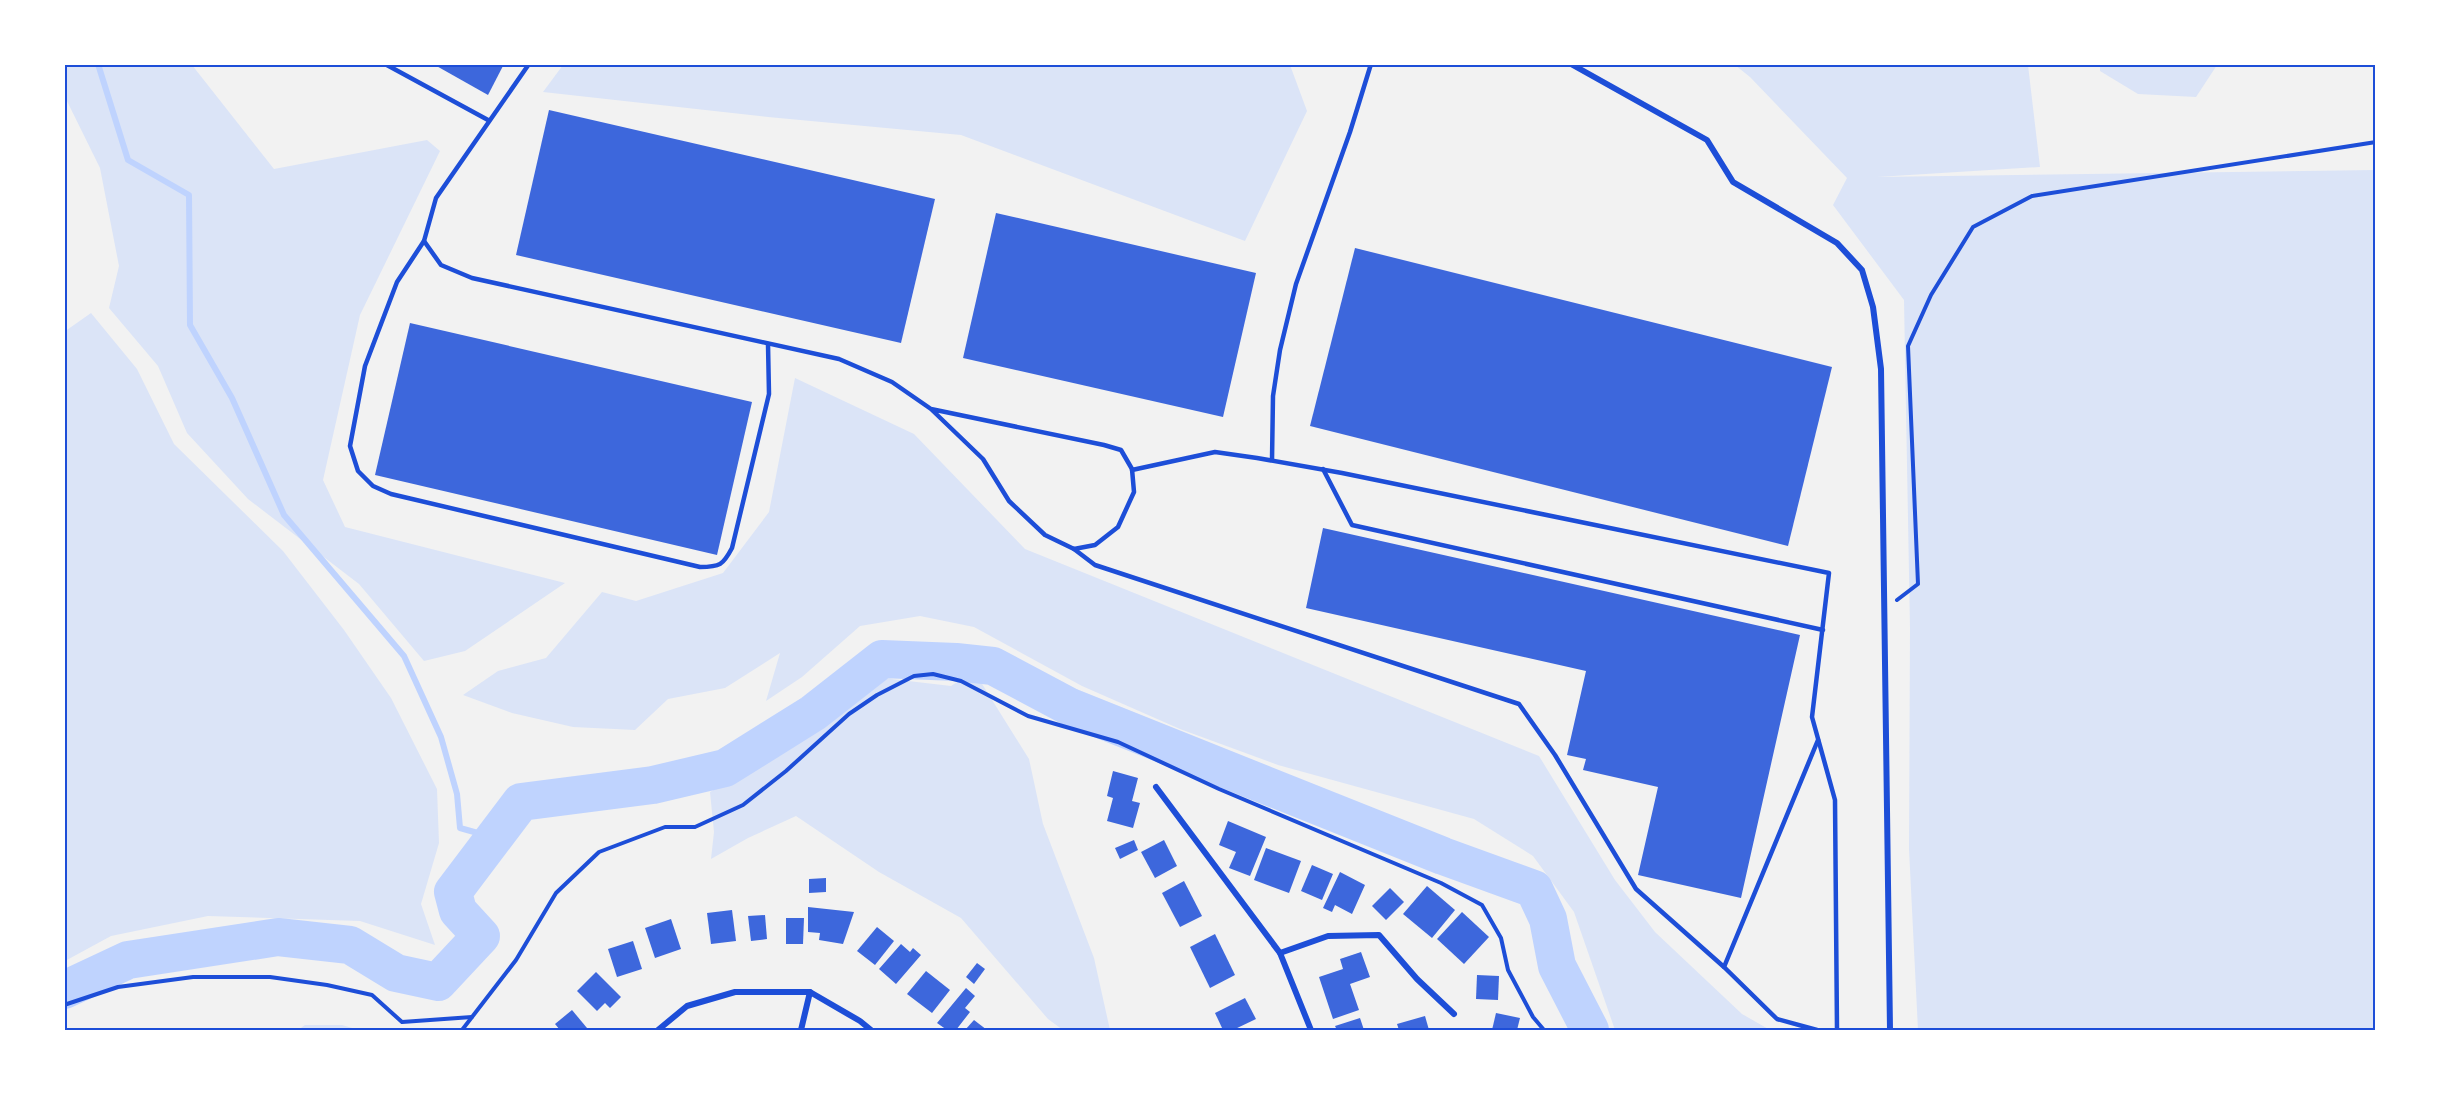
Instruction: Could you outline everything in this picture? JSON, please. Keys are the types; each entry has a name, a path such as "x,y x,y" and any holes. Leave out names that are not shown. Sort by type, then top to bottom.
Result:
{"street":[{"path":"1571,64 1707,140 1733,182 1837,243 1862,270 1873,307 1881,369 1890,1030"},
{"path":"1156,787 1280,953 1311,1030"},
{"path":"1280,953 1328,936 1378,935 1417,979 1454,1014"},
{"path":"658,1030 687,1006 735,992 810,992 872,1030"},
{"path":"801,1030 810,992"}],"lane":[{"path":"385,64 488,120"},
{"path":"529,64 436,198 424,241 397,282 365,366 350,446 358,471 373,486 391,494 700,567 714,567 725,561 732,548 769,394 768,344"},
{"path":"1272,460 1273,396 1280,350 1296,284 1350,132 1371,64"},
{"path":"424,241 441,265 472,278 839,359 892,382 931,409 983,459 1008,501 1045,535 1074,549 1095,565 1519,704 1555,755 1636,889 1724,967 1778,1019 1817,1030"},
{"path":"931,409 1121,450 1132,470 1134,492 1118,527 1095,545 1074,549"},
{"path":"1132,470 1215,452 1272,460 1829,573 1812,717 1835,800 1837,1030"},
{"path":"1323,469 1352,525 1823,630"},
{"path":"1724,967 1818,739"}],"path":[{"path":"1885,609 1918,584 1908,346 1930,295 1973,227 2032,196 2376,142"},
{"path":"462,1030 516,960 556,892 598,852 664,827 695,827 743,805 786,771 849,714 877,695 914,676 933,674 961,681 1028,716 1118,742 1219,789 1441,883 1482,905 1501,938 1508,970 1533,1017 1544,1030"},
{"path":"64,1005 118,987 193,977 270,977 327,985 372,995 402,1022 472,1017"}],"shaded area":[{"path":"65,64 192,65 274,169 427,140 440,151 360,315 323,480 345,527 565,583 465,651 424,661 359,584 248,499 187,433 158,366 109,308 119,266 100,168 65,97"},
{"path":"2100,64 2217,65 2196,97 2138,94 2100,71"},
{"path":"563,65 1290,65 1307,111 1245,241 961,135 768,117 543,92"},
{"path":"1735,65 2028,65 2040,167 1877,177 2375,170 2375,1030 1918,1030 1909,849 1910,628 1904,300 1833,205 1847,178 1750,77"},
{"path":"91,313 137,369 174,444 283,551 344,630 391,698 437,789 439,843 421,904 435,945 360,921 208,916 111,936 65,961 64,332"},
{"path":"795,378 914,434 1025,549 1539,756 1615,880 1655,932 1742,1014 1770,1030 1615,1030 1574,912 1533,856 1474,819 1278,765 1180,729 1082,686 974,627 920,616 860,626 802,677 766,701 780,653 725,688 668,699 635,730 573,727 512,713 463,695 498,671 546,658 602,592 636,601 723,573 769,512"},
{"path":"974,671 1029,759 1043,824 1094,958 1110,1030 1063,1030 1048,1019 961,918 879,872 796,816 748,838 711,859 714,832 710,792 803,735 838,704 874,677 951,686"},
{"path":"305,1025 342,1025 359,1030 298,1030"}],"building":[{"path":"433,64 504,64 488,95"},
{"path":"549,110 935,199 901,343 516,255"},
{"path":"996,213 1256,273 1223,417 963,358"},
{"path":"1355,248 1832,367 1788,546 1310,426"},
{"path":"410,323 752,402 717,555 375,475"},
{"path":"1323,528 1800,635 1741,898 1638,875 1658,787 1583,770 1586,759 1567,755 1586,671 1306,608"},
{"path":"1113,771 1138,778 1132,801 1140,803 1133,828 1107,821 1113,798 1107,796"},
{"path":"1228,821 1266,837 1250,876 1229,868 1236,852 1219,845"},
{"path":"1134,840 1138,850 1120,859 1115,848"},
{"path":"1164,840 1177,866 1155,878 1141,852"},
{"path":"1266,848 1301,861 1289,893 1254,880"},
{"path":"1312,865 1333,874 1322,900 1301,891"},
{"path":"1340,872 1365,885 1352,914 1335,905 1332,912 1323,908"},
{"path":"826,878 826,892 809,893 809,879"},
{"path":"1184,881 1202,916 1180,927 1162,893"},
{"path":"1427,886 1455,910 1432,938 1403,914"},
{"path":"1390,888 1404,902 1386,920 1372,906"},
{"path":"808,907 854,912 843,944 819,940 820,933 808,932"},
{"path":"732,910 736,941 711,944 707,913"},
{"path":"1462,912 1489,937 1464,964 1437,939"},
{"path":"765,915 767,939 751,941 748,916"},
{"path":"786,918 804,918 803,944 786,944"},
{"path":"671,919 681,949 655,958 645,928"},
{"path":"877,927 894,941 875,965 857,951"},
{"path":"1215,934 1235,975 1210,988 1190,947"},
{"path":"633,941 642,969 617,977 608,949"},
{"path":"901,944 910,952 913,948 921,955 896,984 879,969"},
{"path":"1361,952 1370,977 1350,984 1359,1010 1333,1019 1319,977 1343,969 1340,959"},
{"path":"977,963 985,969 974,984 966,977"},
{"path":"926,971 950,990 932,1013 907,994"},
{"path":"596,972 621,997 610,1008 605,1003 597,1011 577,991"},
{"path":"1477,975 1499,976 1498,1000 1476,999"},
{"path":"966,988 975,996 965,1008 970,1012 956,1030 947,1030 937,1023"},
{"path":"1245,998 1256,1019 1233,1030 1223,1030 1215,1013"},
{"path":"572,1010 587,1028 585,1030 560,1030 555,1024"},
{"path":"1496,1013 1520,1018 1517,1030 1492,1030"},
{"path":"1425,1016 1429,1030 1399,1030 1397,1024"},
{"path":"1360,1018 1364,1030 1337,1030 1335,1026"},
{"path":"974,1020 987,1030 965,1030"}],"waterway":[{"path":"98,64 128,160 189,195 190,325 232,398 284,515 404,656 441,737 457,794 460,828 492,837"},
{"path":"64,990 128,960 278,937 350,945 396,973 438,982 481,936 458,911 453,892 521,802 653,785 725,768 813,713 882,659 993,666 1070,707 1443,856 1534,889 1548,919 1557,966 1590,1030"}]}
